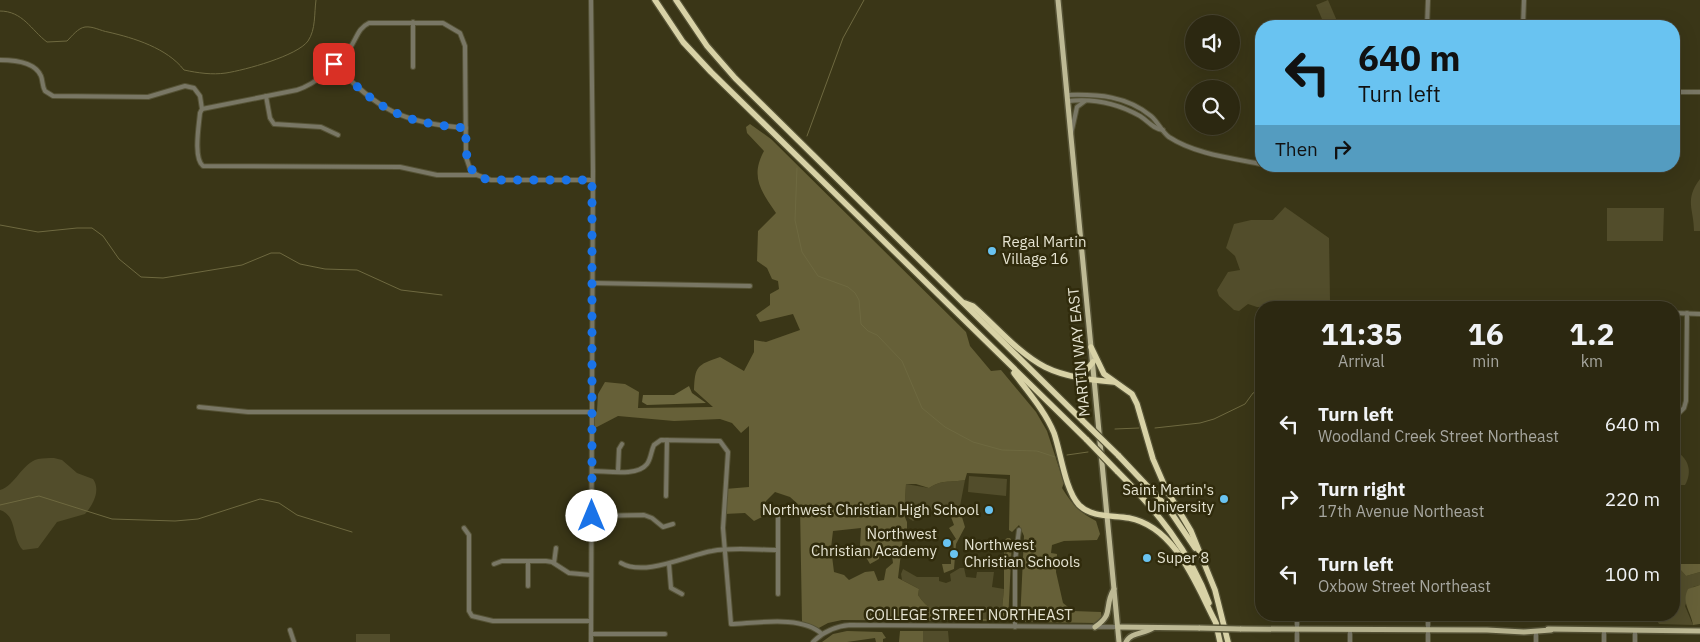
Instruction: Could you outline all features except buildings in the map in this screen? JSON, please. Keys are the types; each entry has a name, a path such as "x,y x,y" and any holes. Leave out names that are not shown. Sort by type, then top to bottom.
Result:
{"highway":[{"path":"655,0 675,31 706,67 1087,440 1175,536 1196,572 1216,623 1220,642"},
{"path":"676,0 707,46 735,78 1118,455 1168,508 1203,563"},
{"path":"962,302 973,306 1032,358 1046,367 1076,377 1118,383"},
{"path":"1091,347 1104,374 1132,394 1137,404 1154,459 1166,489 1191,531 1220,605 1228,642"},
{"path":"1002,358 1044,413 1053,432 1076,501 1084,509 1107,517 1130,518 1161,533 1179,555 1216,623"},
{"path":"1076,377 1084,373 1092,362"}],"main road":[{"name":"MARTIN WAY EAST","path":"1058,0 1119,642"},
{"path":"1095,627 1107,618 1108,600 1114,588"},
{"path":"1118,627 1297,630 1700,631"},
{"path":"1126,642 1133,635 1147,632 1154,628"},
{"path":"1520,630 1536,632 1551,630"}],"street":[{"path":"590,642 592,516 591,0"},
{"path":"1427,20 1428,0"},
{"path":"1523,20 1524,0"},
{"path":"202,108 303,88 334,64 350,48 364,26 375,22 449,24 460,32 465,46 466,160 470,169 477,175 491,180 592,180"},
{"path":"413,22 413,67"},
{"path":"0,60 22,63 35,68 40,74 43,88 53,96 148,97 187,86 197,91 202,108 197,154 199,163 203,166 400,167 437,176 477,175"},
{"path":"334,64 361,90 395,114 433,126 466,128"},
{"path":"1680,92 1700,92"},
{"path":"1068,98 1100,95 1121,100 1150,115 1168,136 1194,149 1255,163"},
{"path":"266,96 270,118 274,124 321,126 338,135"},
{"path":"1068,98 1090,100 1123,107 1142,117 1156,129 1163,130"},
{"path":"1071,134 1077,107 1081,102 1090,100"},
{"path":"592,283 750,286"},
{"path":"1680,313 1700,314"},
{"path":"1680,412 1684,408 1686,401 1687,313"},
{"path":"199,407 248,412 592,412"},
{"path":"592,471 642,469 650,460 654,445 667,440 715,440 723,443 728,452 724,549 731,624 800,622 812,626 822,634"},
{"path":"666,496 667,440"},
{"path":"618,471 619,449 622,444"},
{"path":"592,516 644,515 652,518 663,527 674,524"},
{"path":"778,516 778,594"},
{"path":"464,528 469,535 469,611 472,616 493,621 591,621"},
{"path":"1015,627 1015,560 1019,530"},
{"path":"554,563 556,548"},
{"path":"621,563 628,566 669,564 705,552 724,549 778,550"},
{"path":"494,564 502,561 554,563 569,574 591,574"},
{"path":"528,561 528,586"},
{"path":"669,564 671,588 682,594"},
{"path":"1297,621 1297,642"},
{"path":"1428,621 1428,642"},
{"name":"COLLEGE STREET NORTHEAST","path":"813,642 822,634 840,626 850,625 1118,627"},
{"path":"290,630 294,642"},
{"path":"1350,630 1350,642"},
{"path":"1604,631 1604,642"},
{"path":"1635,631 1635,642"},
{"path":"1536,632 1536,642"},
{"path":"590,634 665,634"}],"shaded area":[{"path":"1328,0 1337,20 1322,20 1316,5"},
{"path":"750,124 771,139 966,332 970,346 991,371 1001,370 1036,412 1047,431 1064,483 1062,488 1076,507 1096,521 1100,534 1097,540 1064,541 1052,545 1051,553 1057,554 1056,572 1063,603 1073,611 1101,612 1102,620 1097,623 1020,622 1024,536 1019,525 1012,532 1009,530 1010,475 967,473 965,480 942,482 929,488 916,484 906,484 904,515 907,522 907,536 903,537 898,578 919,589 918,595 925,604 944,614 966,618 1001,619 1004,589 1004,541 1010,538 1012,541 1008,621 842,620 828,623 817,629 802,623 800,506 790,497 775,492 766,501 766,515 754,521 745,513 724,514 725,489 749,487 749,426 741,433 732,423 720,419 674,421 618,416 595,428 594,415 597,411 598,394 605,382 625,384 639,392 638,408 713,407 694,390 695,376 702,365 720,357 744,371 754,352 754,340 766,342 800,330 793,314 760,322 756,315 770,305 770,294 779,289 778,281 772,279 767,268 757,261 758,231 776,213 759,183 758,169 764,151 747,133 746,127","holes":["861,528 860,547 870,564 879,559 880,548 891,549 893,563 886,569 884,580 878,581 874,571 865,572 849,580 844,575 834,572 831,548 833,531"]},
{"path":"1700,179 1700,231 1694,231 1691,199 1695,186"},
{"path":"1285,207 1329,238 1330,300 1332,301 1255,301 1255,306 1248,304 1239,311 1234,310 1219,296 1217,290 1228,272 1240,270 1235,256 1226,248 1234,224 1251,220 1273,220"},
{"path":"1607,208 1664,208 1663,241 1607,241"},
{"path":"689,386 692,393 706,403 647,405 642,402 643,395 674,395"},
{"path":"1680,454 1686,460 1689,470 1685,485 1680,485"},
{"path":"54,458 62,460 77,473 93,479 96,488 95,497 85,514 57,522 38,548 23,550 17,540 10,517 0,510 0,490 10,484 32,462 40,459"},
{"path":"969,476 1007,479 1006,496 968,492"},
{"path":"965,480 960,506 938,509 936,507 913,521 904,515 906,484 929,488 942,482"},
{"path":"952,514 962,517 965,527 956,544 954,569 944,573 942,564 951,564 951,553 954,552 953,541 956,539 949,528 954,525 951,517"},
{"path":"1680,564 1700,564 1700,572 1686,576 1680,569"},
{"path":"960,568 964,568 966,577 976,578 977,572 994,572 992,587 1004,589 1001,619 955,617 934,610 925,604 918,595 919,589 902,580 901,574 903,569 917,577 939,577 939,581 946,583 951,581 950,574"},
{"path":"1680,569 1686,576 1700,572 1700,585 1693,587 1685,606 1693,625 1659,624 1657,621 1680,621"},
{"path":"1700,585 1700,624 1693,625 1686,603 1686,594 1688,589"},
{"path":"847,631 882,632 886,638 883,639 883,642 876,642 875,638 847,642 822,642 833,634"},
{"path":"900,631 923,631 923,642 899,642"},
{"path":"923,631 948,631 949,642 923,642"},
{"path":"356,634 390,634 390,642 356,642"}],"waterway":[{"path":"0,11 15,14 47,42 67,41 80,29 91,27 149,45 169,56 184,70 216,74 257,66 302,47 311,36 316,0"},
{"path":"807,136 843,38 864,0"},
{"path":"797,168 795,220 802,252 818,276 848,287 855,293 859,300 861,324 868,331 877,335 902,361 922,408 945,427 973,442 1002,450 1037,451 1055,457"},
{"path":"0,225 38,232 92,228 103,236 119,259 141,277 163,278 242,265 271,253 280,253 300,264 325,269 357,270 401,290 442,295"},
{"path":"1155,428 1200,423 1214,419 1245,404 1255,392"},
{"path":"1115,429 1139,428"},
{"path":"1067,455 1088,452"},
{"path":"0,505 39,496 112,519 175,521 198,519 260,499 279,503 297,515 352,532"}],"place":[{"name":"Regal Martin Village 16","path":"992,251"},
{"name":"Saint Martin's University","path":"1224,499"},
{"name":"Northwest Christian High School","path":"989,510"},
{"name":"Northwest Christian Academy","path":"947,543"},
{"name":"Northwest Christian Schools","path":"954,554"},
{"name":"Super 8","path":"1147,558"}],"route":[{"path":"334,64 365,94 395,114 433,126 466,128 466,160 470,169 477,175 491,180 592,180 592,516"}]}
